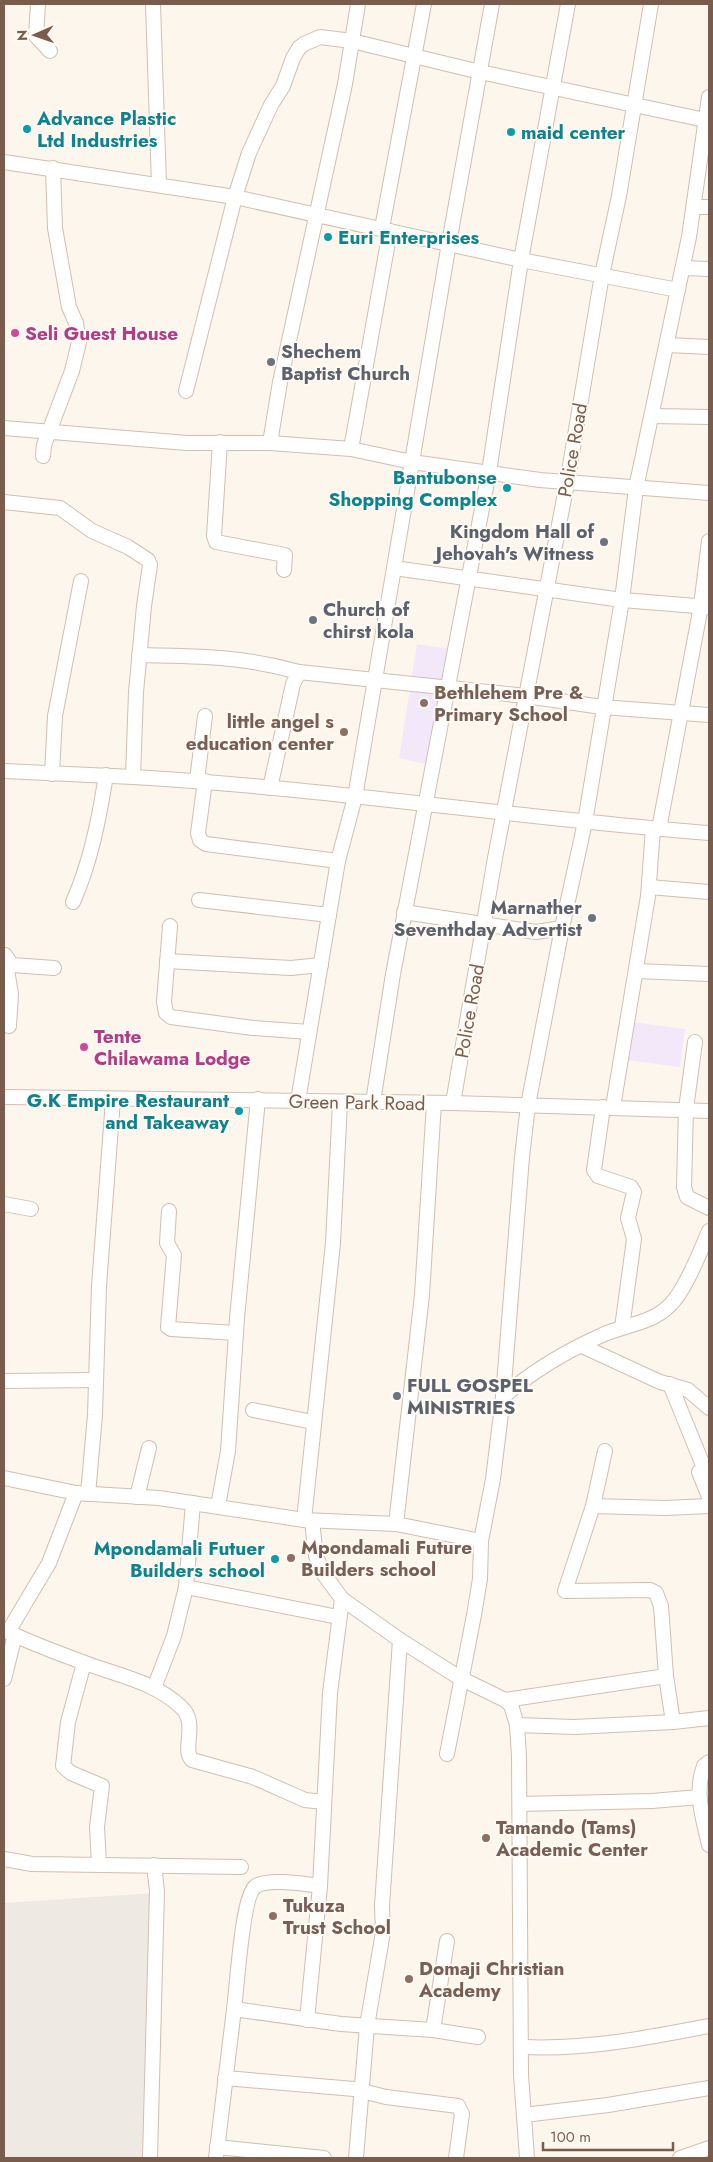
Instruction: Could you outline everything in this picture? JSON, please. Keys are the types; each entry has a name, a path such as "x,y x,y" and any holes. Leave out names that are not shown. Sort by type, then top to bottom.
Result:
{"street":[{"path":"38,4 36,36 50,51"},
{"path":"153,4 158,185"},
{"path":"270,443 280,382 318,216 345,84 358,4"},
{"path":"351,449 424,4"},
{"path":"298,1101 338,861 355,796 449,243 492,4"},
{"path":"374,1102 404,912 489,472 521,260 568,4"},
{"name":"Police Road","path":"453,1103 504,814 567,483 602,276 635,105 651,4"},
{"path":"186,391 235,196 260,126 283,86 299,48 320,37 352,41 480,72 553,86 705,120"},
{"path":"447,1754 460,1678 476,1606 480,1579 482,1541 493,1479 504,1397 522,1157 528,1105 584,822 602,707 622,600 636,488 653,416 683,268 694,207 709,97"},
{"path":"4,162 235,196 521,260 678,290"},
{"path":"43,456 48,432 72,371 79,342 76,323 69,307 55,228 53,168"},
{"path":"694,207 709,207"},
{"path":"683,268 709,269"},
{"path":"668,345 709,347"},
{"path":"653,416 709,417"},
{"path":"4,428 188,443 270,443 351,449 412,462 567,483 709,493"},
{"path":"220,442 214,536 216,542 285,555 284,570"},
{"path":"4,502 60,508 92,531 128,547 148,560 150,572 139,655 133,777"},
{"path":"622,1328 634,1238 628,1218 634,1192 631,1187 598,1176 594,1170 637,971 656,829 680,712 705,606 709,541"},
{"path":"394,568 622,600 705,606"},
{"path":"52,774 55,716 59,688 81,581"},
{"path":"139,655 230,657 261,661 299,672 526,696 602,707 680,712 709,716"},
{"path":"270,788 293,684 299,672"},
{"path":"205,716 198,834 200,840 206,844 338,861"},
{"path":"4,771 201,781 424,803 504,814 709,833"},
{"path":"73,902 84,876 95,836 106,775"},
{"path":"649,887 709,892"},
{"path":"199,900 329,915"},
{"path":"404,912 536,932 562,928"},
{"path":"170,926 164,1002 166,1013 171,1017 253,1028 309,1032"},
{"path":"4,955 12,965 54,968"},
{"path":"4,955 11,994 9,1026"},
{"path":"167,961 291,968 321,965"},
{"path":"637,971 709,974"},
{"path":"695,1042 686,1109 684,1187 687,1197 709,1208"},
{"name":"Green Park Road","path":"4,1097 113,1100 258,1099 340,1103 453,1103 709,1111"},
{"path":"218,1506 228,1452 236,1333 258,1099"},
{"path":"4,1679 9,1632 49,1562 82,1493 95,1415 99,1286 113,1100"},
{"path":"340,1103 333,1243 314,1422 308,1521 316,1556 323,1573 342,1599 400,1640 460,1678 505,1700 511,1705 517,1725 520,1804 522,2047 527,2158"},
{"path":"396,1524 422,1295 434,1103"},
{"path":"4,1204 31,1209"},
{"path":"169,1211 167,1243 174,1255 168,1327 171,1329 236,1333"},
{"path":"504,1397 523,1381 582,1346 601,1336 650,1319 672,1304 709,1231"},
{"path":"582,1346 660,1382 688,1390 709,1408"},
{"path":"4,1382 96,1380"},
{"path":"670,1384 709,1480"},
{"path":"254,1410 314,1422"},
{"path":"686,1437 709,1497"},
{"path":"137,1497 149,1448"},
{"path":"605,1451 593,1506 565,1591 650,1590 656,1593 661,1606 666,1676 673,1722"},
{"path":"4,1478 82,1493 218,1506 308,1521 396,1524 482,1541"},
{"path":"154,1688 174,1636 186,1587 193,1503"},
{"path":"593,1506 665,1508 709,1506"},
{"path":"186,1587 338,1617"},
{"path":"307,2020 320,1886 330,1693 338,1617 342,1599"},
{"path":"9,1632 84,1663 154,1688 183,1708 189,1717 191,1730 188,1753 192,1760 253,1777 305,1800 324,1802"},
{"path":"356,2158 360,2091 367,2026 383,1932 382,1906 400,1640"},
{"path":"84,1663 68,1722 62,1766 102,1786 97,1827 99,1864"},
{"path":"505,1700 666,1676"},
{"path":"517,1725 574,1727 673,1722 709,1718"},
{"path":"709,1762 704,1766 700,1776 699,1797 706,1822 709,1845"},
{"path":"520,1804 652,1801 699,1797"},
{"path":"4,1860 32,1864 241,1867"},
{"path":"150,2158 157,1891 154,1865"},
{"path":"320,1886 263,1883 254,1887 247,1897 216,2152 324,2158"},
{"path":"434,2030 447,1941"},
{"path":"234,2009 307,2020 434,2030 478,2037"},
{"path":"522,2047 562,2048 632,2041 709,2026"},
{"path":"225,2078 360,2091 386,2097 458,2106 462,2114 456,2158"},
{"path":"524,2115 608,2106 709,2088"},
{"path":"684,2158 709,2148"}],"shaded area":[{"name":"Bethlehem Pre & Primary School","path":"417,644 451,649 430,765 399,758"},
{"path":"632,1022 685,1029 680,1067 626,1060"},
{"path":"154,1893 146,2158 4,2158 4,1903"}],"place":[{"name":"Advance Plastic Ltd Industries","path":"27,129"},
{"name":"maid center","path":"511,132"},
{"name":"Euri Enterprises","path":"328,237"},
{"name":"Seli Guest House","path":"15,333"},
{"name":"Shechem Baptist Church","path":"271,362"},
{"name":"Bantubonse Shopping Complex","path":"507,488"},
{"name":"Kingdom Hall of Jehovah's Witness","path":"604,542"},
{"name":"Church of chirst kola","path":"313,620"},
{"name":"Bethlehem Pre & Primary School","path":"424,703"},
{"name":"little angel s education center","path":"344,732"},
{"name":"Marnather Seventhday Advertist","path":"592,918"},
{"name":"Tente Chilawama Lodge","path":"84,1047"},
{"name":"G.K Empire Restaurant and Takeaway","path":"239,1111"},
{"name":"FULL GOSPEL MINISTRIES","path":"397,1396"},
{"name":"Mpondamali Future Builders school","path":"291,1558"},
{"name":"Mpondamali Futuer Builders school","path":"275,1559"},
{"name":"Tamando (Tams) Academic Center","path":"486,1838"},
{"name":"Tukuza Trust School","path":"273,1916"},
{"name":"Domaji Christian Academy","path":"409,1979"}]}
